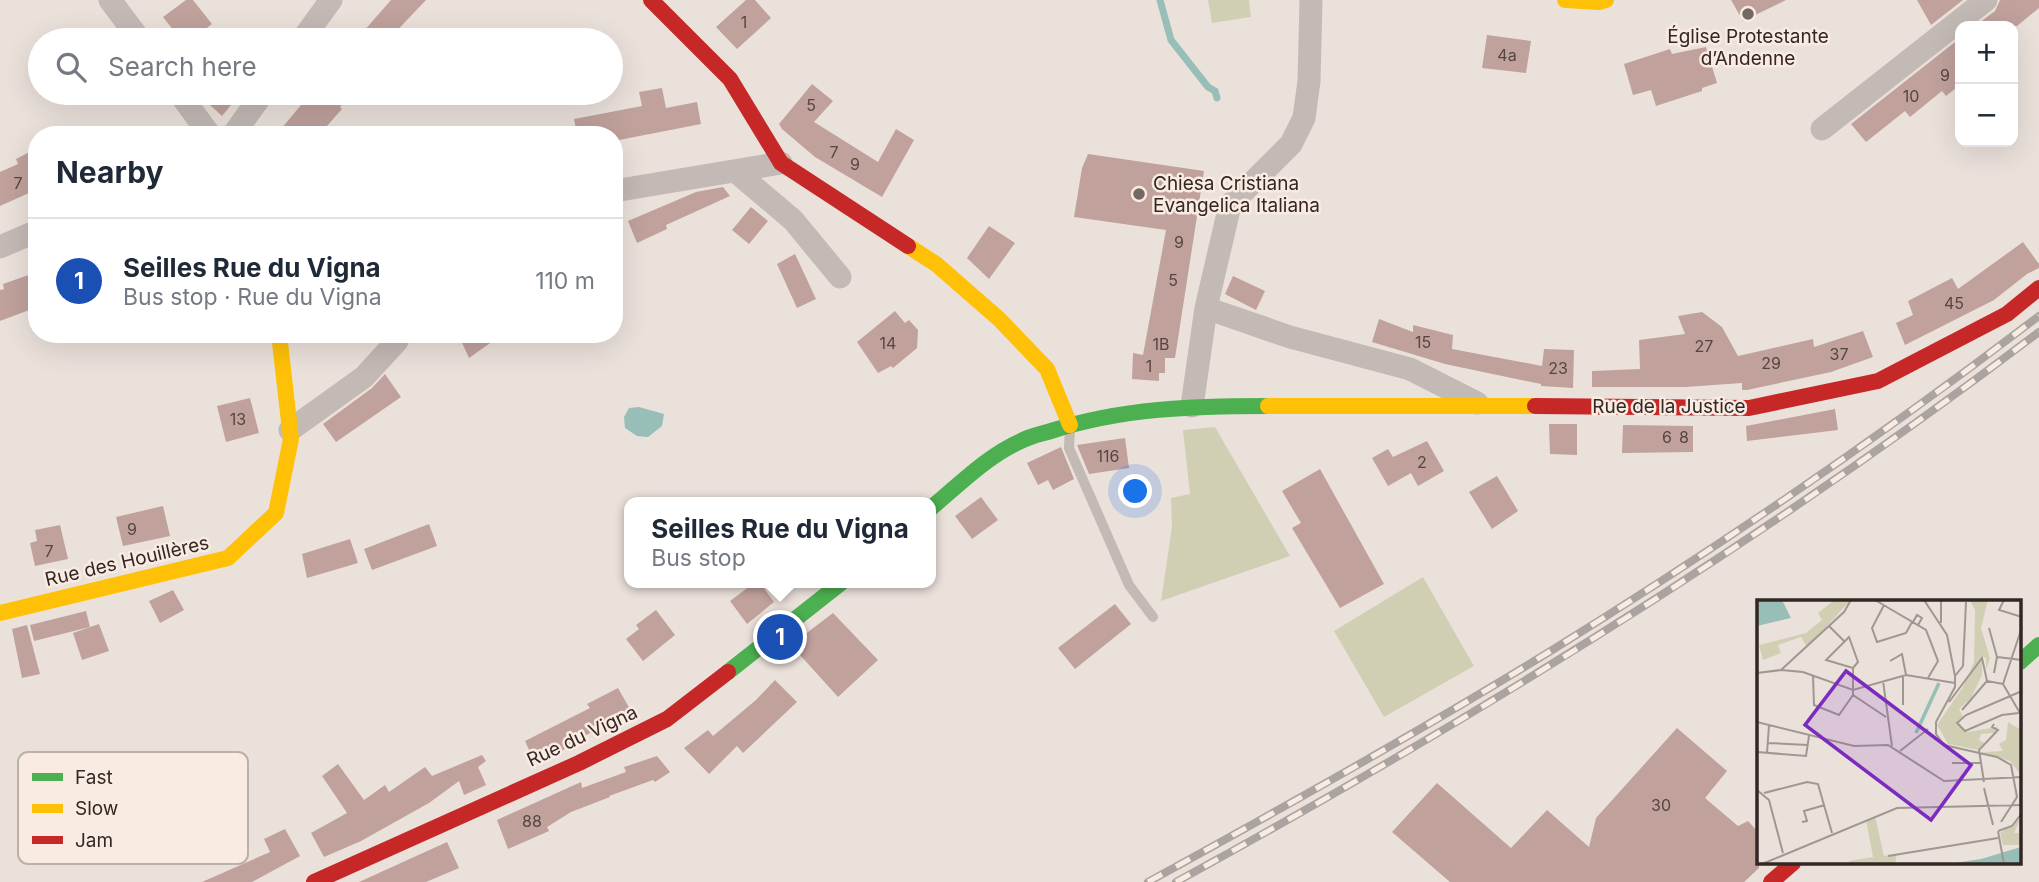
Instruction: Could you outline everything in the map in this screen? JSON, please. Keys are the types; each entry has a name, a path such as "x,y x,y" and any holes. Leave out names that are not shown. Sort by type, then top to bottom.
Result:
{"street":[{"path":"110,0 131,28"},
{"path":"311,28 331,0"},
{"path":"651,0 730,79 781,163 936,264 999,319 1047,369 1070,425"},
{"path":"936,503 981,466 1020,441 1070,425 1135,411 1192,406 1206,309 1230,205 1290,144 1304,118 1309,81 1311,0"},
{"path":"1565,0 1606,0"},
{"path":"1822,129 1986,0"},
{"path":"188,105 203,126"},
{"path":"239,126 254,105"},
{"path":"623,190 781,163"},
{"path":"735,171 793,220 840,277"},
{"path":"0,247 28,235"},
{"name":"Rue de la Justice","path":"1192,406 1749,408 1878,380 2007,314 2039,288"},
{"name":"Rue de la Justice","path":"1206,309 1290,337 1410,369 1481,405"},
{"name":"Rue des Houillères","path":"0,613 228,558 276,513 291,439 280,343"},
{"path":"290,430 365,377 395,343"},
{"name":"Rue du Vigna","path":"314,882 579,763 667,719 835,588"},
{"path":"2022,660 2039,645"},
{"path":"1771,882 1792,864"}],"lane":[{"path":"1070,425 1069,448 1129,585 1153,617"}],"green space":[{"path":"1208,0 1249,0 1251,17 1212,23"},
{"path":"1215,427 1290,556 1161,601 1172,527 1171,498 1190,494 1183,430"},
{"path":"1423,577 1474,666 1384,717 1334,631"}],"water":[{"path":"639,407 664,414 662,426 648,437 637,436 625,428 624,417 629,408"}],"building":[{"path":"186,0 193,0 212,24 207,28 172,28 163,17"},
{"path":"391,0 426,0 399,28 366,28"},
{"path":"746,0 755,0 771,18 737,49 716,27"},
{"name":"Église Protestante d’Andenne","path":"1731,0 1786,0 1743,21"},
{"path":"1917,0 1963,0 1931,25"},
{"path":"2000,0 2039,0 2039,8 2018,25 2018,21 1982,21 1995,11"},
{"path":"1487,35 1531,41 1526,73 1482,68"},
{"path":"1955,42 1955,89 1946,96 1942,91 1910,117 1905,111 1866,142 1851,124"},
{"path":"1706,47 1717,83 1702,88 1702,91 1656,106 1651,90 1633,95 1624,64 1670,49 1672,54"},
{"path":"812,84 833,101 814,122 878,162 896,129 914,140 882,197 815,157 782,129 779,124"},
{"path":"662,88 666,108 697,102 701,124 623,139 623,126 575,126 574,119 642,106 639,92"},
{"path":"210,105 231,105 222,116"},
{"path":"301,105 342,105 342,109 327,126 284,126"},
{"path":"28,153 28,193 0,206 0,172 18,164 16,159"},
{"name":"Chiesa Cristiana Evangelica Italiana","path":"1088,154 1204,171 1175,358 1165,358 1165,373 1159,373 1159,381 1132,379 1133,353 1143,355 1166,230 1074,217 1082,168"},
{"path":"723,187 730,196 666,225 667,229 637,243 628,221 696,192"},
{"path":"751,207 768,221 749,244 732,230"},
{"path":"989,226 1015,243 989,279 967,258"},
{"path":"2023,242 2039,268 1994,300 1905,345 1896,323 1913,315 1908,301 1952,278 1958,289"},
{"path":"795,254 816,299 797,308 777,264"},
{"path":"28,275 28,310 0,321 0,290 4,289 3,284"},
{"path":"1233,276 1265,291 1256,310 1225,294"},
{"path":"895,311 905,323 909,320 918,330 917,348 893,368 891,366 878,373 857,342"},
{"path":"1702,312 1722,327 1738,356 1813,339 1814,347 1863,331 1873,357 1831,372 1747,390 1742,390 1742,383 1685,387 1592,387 1592,371 1640,369 1639,340 1685,334 1678,316"},
{"path":"1379,319 1413,332 1413,325 1453,335 1452,349 1542,366 1544,349 1574,350 1573,388 1541,386 1445,364 1372,342"},
{"path":"462,343 490,343 469,358"},
{"path":"385,374 401,397 336,442 323,424 372,388"},
{"path":"250,398 259,433 226,442 217,406"},
{"path":"1835,409 1838,430 1747,441 1746,426"},
{"path":"1549,424 1577,424 1577,455 1550,454"},
{"path":"1623,425 1693,426 1693,452 1622,453"},
{"path":"1125,438 1129,468 1089,474 1077,445"},
{"path":"1427,441 1444,471 1418,486 1411,473 1388,486 1372,458 1388,449 1393,457"},
{"path":"1061,447 1074,479 1053,490 1048,480 1038,485 1027,463"},
{"path":"1320,469 1384,584 1340,608 1292,528 1301,523 1282,491"},
{"path":"1497,476 1518,511 1492,529 1469,492"},
{"path":"981,497 998,520 972,539 955,516"},
{"path":"163,506 170,536 123,546 116,517"},
{"path":"429,524 437,546 372,570 364,549"},
{"path":"60,525 68,559 35,566 30,543 37,541 35,530"},
{"path":"350,539 358,563 307,578 302,554"},
{"path":"747,588 764,588 774,602 747,624 730,601"},
{"path":"173,590 184,610 160,623 149,601"},
{"path":"1115,604 1131,624 1075,669 1058,648"},
{"path":"656,610 675,635 643,661 626,639 639,629 636,625"},
{"path":"86,611 90,627 34,641 30,625"},
{"path":"833,613 878,660 838,697 791,645"},
{"path":"99,624 109,651 82,660 73,633"},
{"path":"27,625 40,674 22,678 12,629"},
{"path":"775,680 797,702 743,753 737,746 709,774 684,748 708,730 713,736 756,700"},
{"path":"618,688 631,711 577,740 578,743 535,763 525,741 590,708 587,704"},
{"path":"1677,728 1727,771 1705,798 1738,826 1748,821 1757,831 1759,868 1744,882 1450,882 1392,832 1437,783 1511,848 1547,810 1589,847 1596,818"},
{"path":"482,755 486,761 478,767 486,785 464,795 459,781 429,803 361,841 324,857 311,833 347,813 322,776 338,764 364,800 385,785 389,792 425,767 432,776"},
{"path":"657,756 670,772 655,782 653,780 571,812 547,827 549,831 508,849 497,820 581,782 582,788 626,772 624,767"},
{"path":"285,829 300,856 252,882 202,882 270,852 264,839"},
{"path":"447,842 459,868 426,882 359,882"}],"waterway":[{"path":"1160,0 1171,40 1208,87 1215,91 1217,98"}],"railway":[{"path":"1148,882 1400,741 1612,613 1859,448 2039,316"},
{"path":"1176,882 1399,756 1618,623 1831,482 2039,332"}],"traffic: fast":[{"path":"936,504 997,455 1036,435 1078,423 1131,413 1186,408 1268,406"},
{"path":"728,672 835,588"},
{"path":"2022,660 2039,645"}],"traffic: slow":[{"path":"1565,0 1606,0"},
{"path":"908,246 936,264 999,319 1047,369 1070,425"},
{"path":"0,613 228,558 276,513 291,439 280,343"},
{"path":"1268,406 1535,406"}],"traffic: jam":[{"path":"651,0 730,79 781,163 908,246"},
{"path":"1535,406 1749,408 1878,381 2007,314 2039,288"},
{"path":"314,882 579,763 667,719 728,672"},
{"path":"1771,882 1792,864"}],"place":[{"name":"Église Protestante d’Andenne","path":"1748,14"},
{"name":"Chiesa Cristiana Evangelica Italiana","path":"1139,194"},
{"name":"Seilles Rue du Vigna","path":"780,637"}]}
